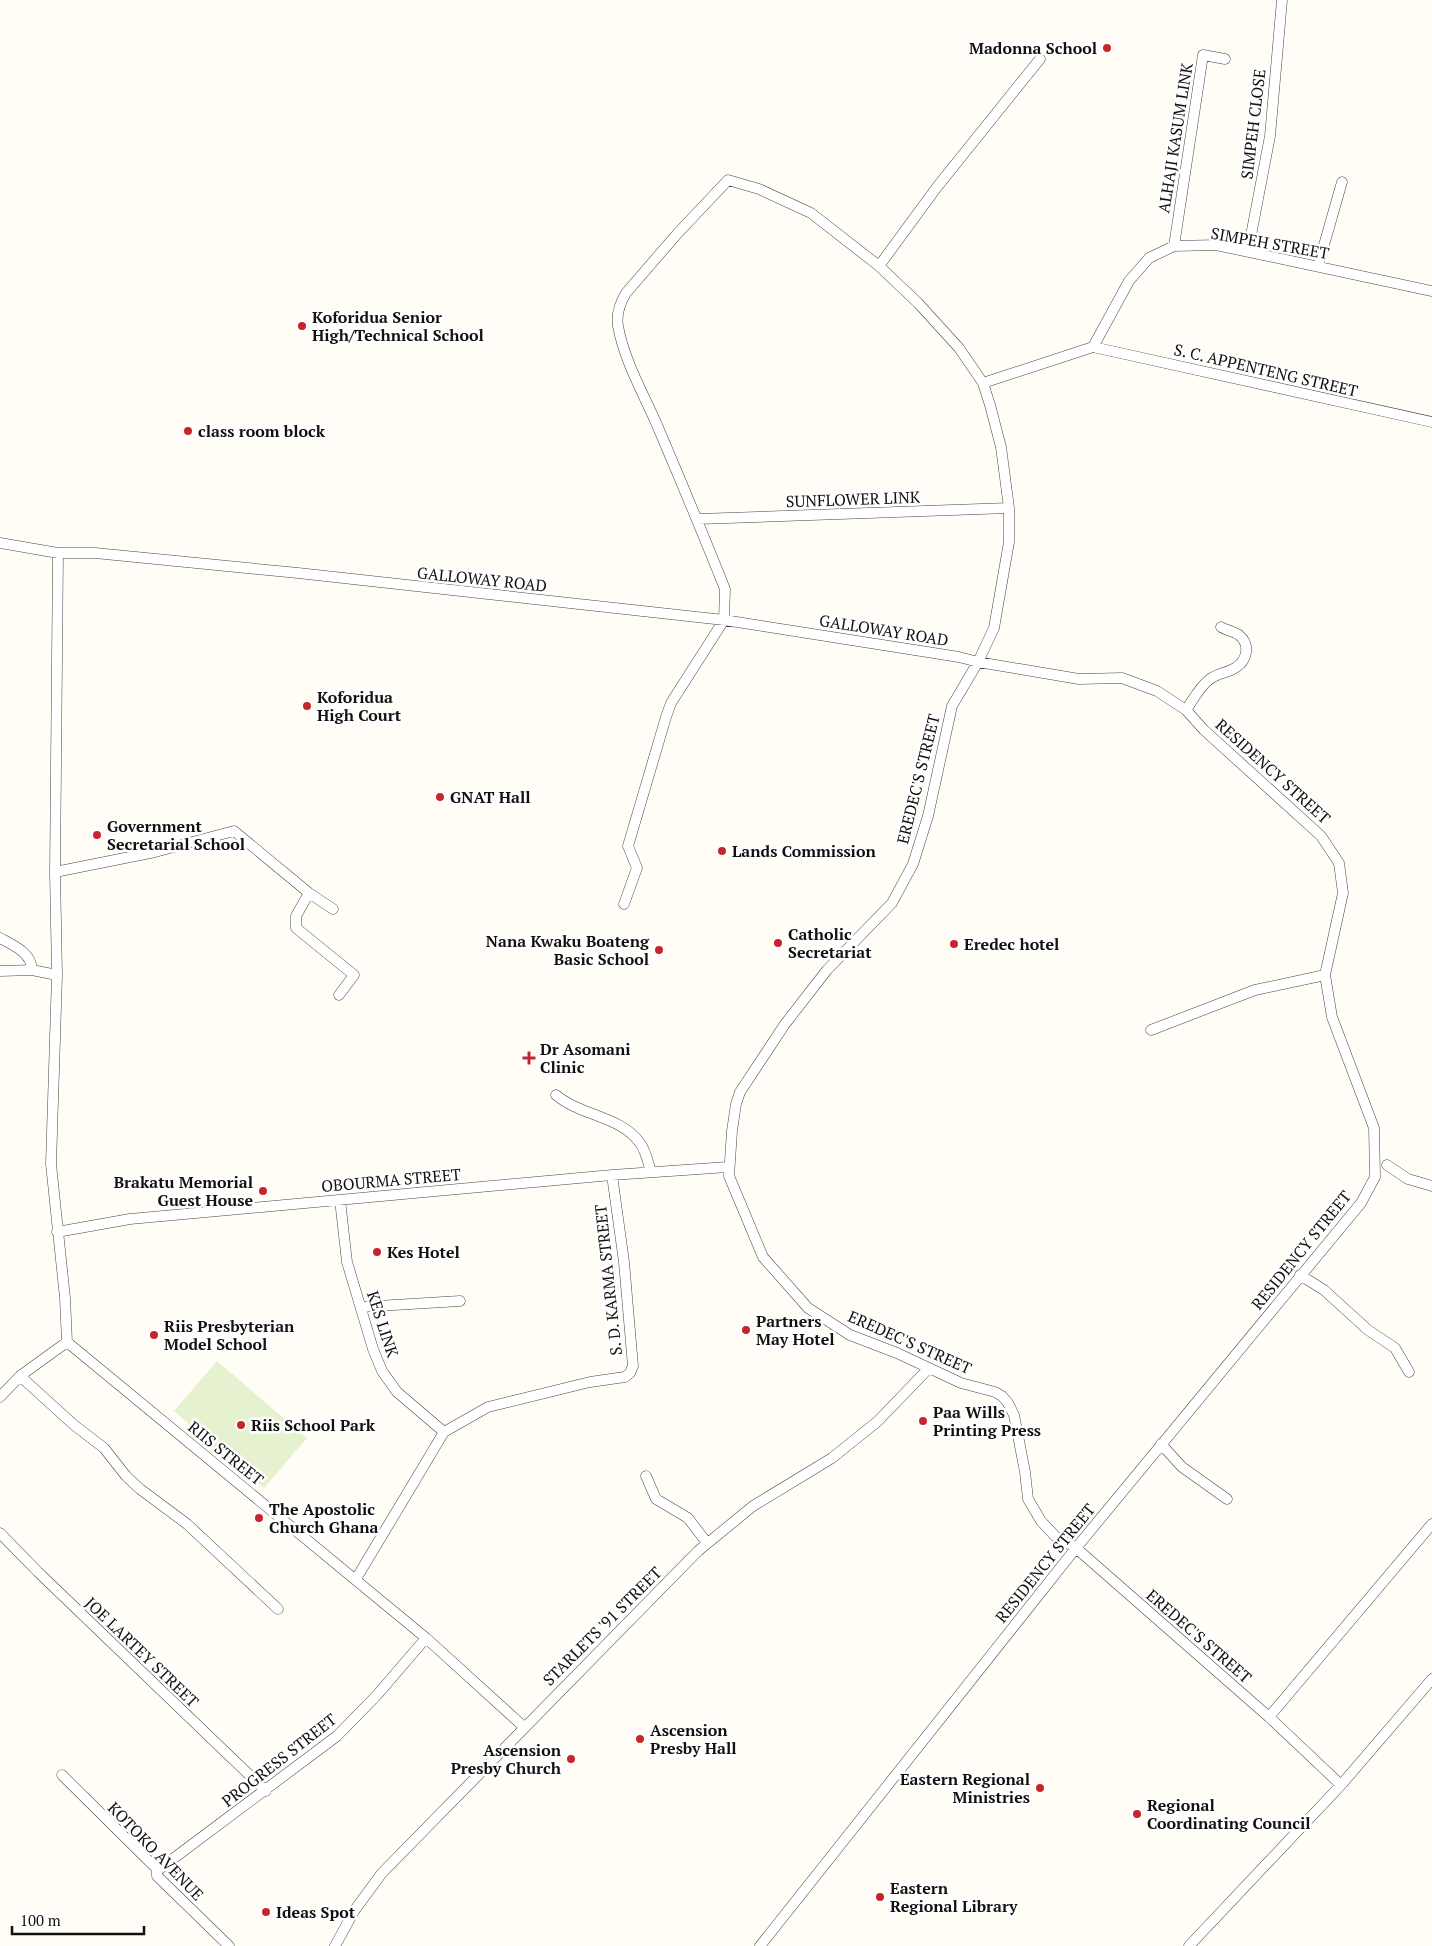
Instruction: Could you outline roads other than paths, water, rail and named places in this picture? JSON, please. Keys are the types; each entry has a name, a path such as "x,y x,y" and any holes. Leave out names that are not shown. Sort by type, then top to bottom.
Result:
{"street":[{"name":"SIMPEH CLOSE","path":"1248,250 1270,136 1282,0"},
{"name":"ALHAJI KASUM LINK","path":"1174,246 1203,55 1225,59"},
{"path":"880,266 937,187 1040,59"},
{"name":"EREDEC'S STREET","path":"698,519 628,359 618,325 618,315 620,303 626,293 677,234 728,180 759,190 811,213 880,266 918,303 959,348 983,383 1001,447 1009,508 1009,542 994,628 978,662 952,706 930,807 913,864 892,903 827,970 785,1024 740,1092 736,1104 728,1167 729,1176 763,1257 808,1308 850,1335 962,1383 995,1392 1002,1396 1008,1402 1017,1430 1028,1499 1041,1521 1055,1536 1076,1548 1269,1716 1341,1785"},
{"path":"1318,266 1342,182"},
{"name":"SIMPEH STREET","path":"1093,347 1129,281 1149,258 1174,246 1216,245 1248,250 1432,291"},
{"path":"983,383 1093,347"},
{"name":"S. C. APPENTENG STREET","path":"1093,347 1432,422"},
{"name":"SUNFLOWER LINK","path":"698,519 1009,508"},
{"path":"624,904 637,868 628,846 666,717 671,703 724,620 725,590 698,519"},
{"name":"GALLOWAY ROAD","path":"0,543 58,552 95,553 298,573 724,620 959,658"},
{"path":"0,1397 20,1376 67,1342 65,1298 51,1164 57,975 55,872 58,552"},
{"path":"1186,710 1208,681 1218,674 1235,668 1244,660 1246,652 1244,643 1239,635 1221,627"},
{"name":"RESIDENCY STREET","path":"760,1946 1076,1548 1361,1203 1375,1177 1374,1128 1332,1017 1325,976 1343,892 1339,863 1321,836 1204,730 1186,710 1157,692 1122,678 1079,679 959,658"},
{"path":"55,872 154,852 234,831 309,893 332,909"},
{"path":"309,893 296,916 296,928 354,975 339,995"},
{"path":"0,938 15,945 25,954 32,962 32,970"},
{"path":"0,971 32,970 57,975"},
{"path":"1151,1030 1256,990 1325,976"},
{"path":"556,1095 566,1103 626,1129 641,1144 652,1172"},
{"path":"1387,1165 1408,1179 1432,1186"},
{"name":"OBOURMA STREET","path":"57,1232 130,1219 612,1175 728,1167"},
{"name":"S. D. KARMA STREET","path":"356,1579 444,1432 488,1407 590,1382 625,1377 630,1373 633,1366 624,1262 612,1175"},
{"name":"KES LINK","path":"340,1200 347,1262 373,1349 382,1371 397,1392 444,1432"},
{"path":"1300,1276 1324,1290 1368,1330 1394,1348 1409,1372"},
{"path":"361,1307 460,1301"},
{"name":"RIIS STREET","path":"67,1342 356,1579 426,1638 524,1727"},
{"name":"STARLETS '91 STREET","path":"335,1946 354,1911 382,1872 632,1616 707,1543 753,1506 832,1458 878,1421 929,1368"},
{"path":"20,1376 74,1425 104,1448 133,1483 187,1524 278,1609"},
{"path":"1161,1444 1182,1467 1227,1499"},
{"path":"646,1476 656,1499 688,1518 707,1543"},
{"path":"1269,1716 1432,1524"},
{"name":"JOE LARTEY STREET","path":"0,1533 38,1572 266,1791"},
{"name":"PROGRESS STREET","path":"158,1870 337,1736 378,1695 426,1638"},
{"path":"1189,1946 1341,1785 1432,1679"},
{"name":"KOTOKO AVENUE","path":"62,1775 158,1870 157,1876 230,1946"}],"place":[{"name":"Madonna School","path":"1107,48"},
{"name":"Koforidua Senior High/Technical School","path":"302,326"},
{"name":"class room block","path":"188,431"},
{"name":"Koforidua High Court","path":"307,706"},
{"name":"GNAT Hall","path":"440,797"},
{"name":"Government Secretarial School","path":"97,835"},
{"name":"Lands Commission","path":"722,851"},
{"name":"Catholic Secretariat","path":"778,943"},
{"name":"Eredec hotel","path":"954,944"},
{"name":"Nana Kwaku Boateng Basic School","path":"659,950"},
{"name":"Dr Asomani Clinic","path":"529,1058"},
{"name":"Brakatu Memorial Guest House","path":"263,1191"},
{"name":"Kes Hotel","path":"377,1252"},
{"name":"Partners May Hotel","path":"746,1330"},
{"name":"Riis Presbyterian Model School","path":"154,1335"},
{"name":"Paa Wills Printing Press","path":"923,1421"},
{"name":"Riis School Park","path":"241,1425"},
{"name":"The Apostolic Church Ghana","path":"259,1518"},
{"name":"Ascension Presby Hall","path":"640,1739"},
{"name":"Ascension Presby Church","path":"571,1759"},
{"name":"Eastern Regional Ministries","path":"1040,1788"},
{"name":"Regional Coordinating Council","path":"1137,1814"},
{"name":"Eastern Regional Library","path":"880,1897"},
{"name":"Ideas Spot","path":"266,1912"}]}
